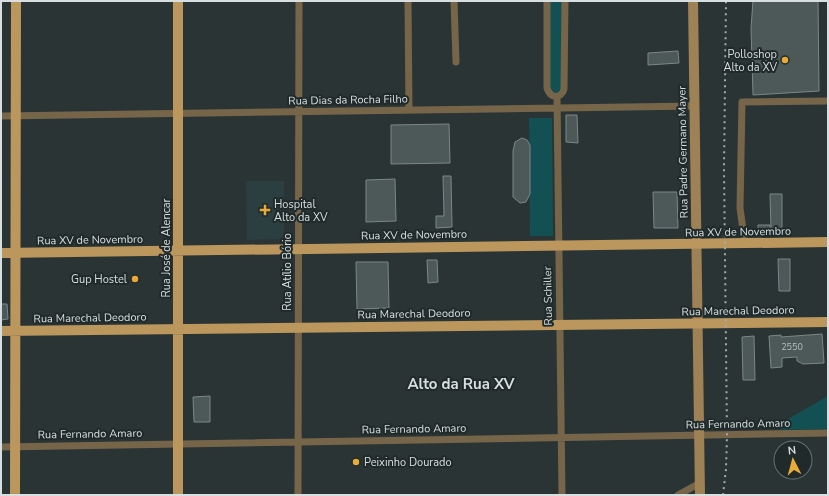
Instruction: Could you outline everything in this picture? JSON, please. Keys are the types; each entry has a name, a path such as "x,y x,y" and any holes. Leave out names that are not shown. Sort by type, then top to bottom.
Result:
{"main road":[{"path":"15,495 16,1"},
{"name":"Rua José de Alencar","path":"178,1 178,495"},
{"name":"Rua XV de Novembro","path":"1,253 828,242"},
{"name":"Rua Marechal Deodoro","path":"1,331 828,322"}],"street":[{"name":"Rua Atílio Bório","path":"298,495 299,1"},
{"path":"408,1 409,110"},
{"path":"454,1 456,62"},
{"path":"547,1 547,88 548,93 557,97"},
{"name":"Rua Schiller","path":"562,495 557,97 561,95 564,89 565,1"},
{"name":"Rua Padre Germano Mayer","path":"693,1 700,495"},
{"path":"745,244 740,208 742,102 828,101"},
{"name":"Rua Dias da Rocha Filho","path":"1,116 695,106"},
{"name":"Rua Fernando Amaro","path":"1,447 828,433"},
{"path":"678,495 700,483"}],"shaded area":[{"path":"550,1 562,1 561,88 556,94 549,89"},
{"path":"529,118 552,118 553,236 530,236"},
{"name":"Hospital Alto da XV","path":"246,181 284,181 284,239 247,240"},
{"path":"828,396 828,429 780,430 781,423"}],"building":[{"name":"Polloshop Alto da XV","path":"753,1 818,1 819,91 753,95 751,28"},
{"path":"678,51 679,63 648,65 648,53"},
{"path":"566,115 577,115 578,143 566,142"},
{"path":"449,124 450,163 391,164 391,125"},
{"path":"522,138 527,140 530,145 530,194 526,202 520,203 513,197 513,151 515,142"},
{"path":"443,176 451,176 452,227 436,228 436,216 444,216"},
{"path":"395,179 396,221 366,222 366,180"},
{"path":"653,192 677,192 678,228 654,228"},
{"path":"770,194 782,194 782,228 771,229"},
{"path":"758,225 770,225 770,234 758,235"},
{"path":"778,259 790,259 790,291 779,291"},
{"path":"427,260 437,260 438,282 428,283"},
{"path":"356,262 388,262 389,308 357,309"},
{"path":"1,304 7,304 8,319 1,320"},
{"path":"822,334 824,363 803,364 797,361 797,357 782,358 782,367 771,368 769,336 781,335 781,337"},
{"path":"754,336 755,380 743,380 742,337"},
{"path":"210,396 210,422 194,422 193,397"}],"railway":[{"path":"723,495 726,469 727,435 724,168 726,1"}],"place":[{"name":"Polloshop Alto da XV","path":"785,60"},
{"name":"Hospital Alto da XV","path":"265,210"},
{"name":"Gup Hostel","path":"135,279"},
{"name":"Peixinho Dourado","path":"356,462"}],"district":[{"name":"Alto da Rua XV","path":"461,384"}]}
